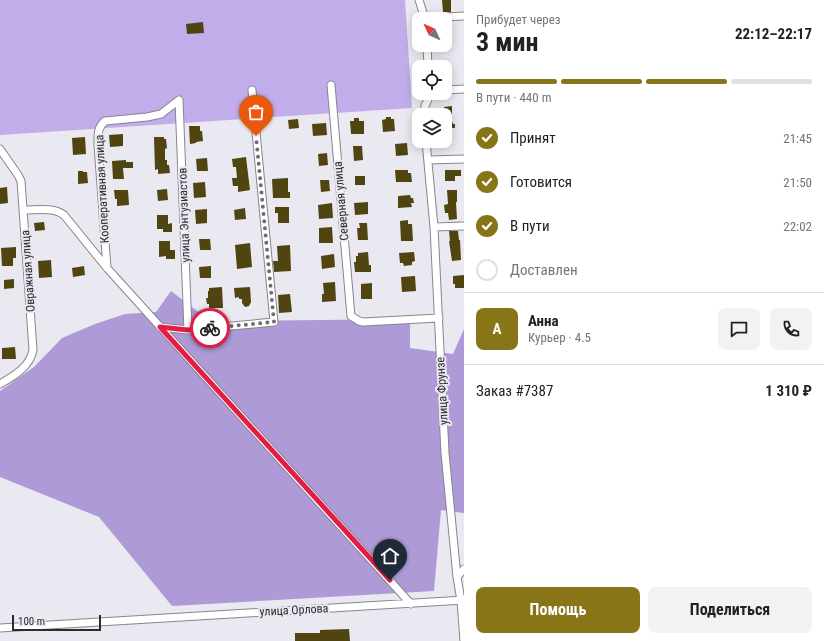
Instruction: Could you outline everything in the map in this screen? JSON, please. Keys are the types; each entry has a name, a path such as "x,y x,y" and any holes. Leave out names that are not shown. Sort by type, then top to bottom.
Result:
{"street":[{"path":"419,0 423,12"},
{"path":"452,17 464,16"},
{"name":"Северная улица","path":"332,85 351,316 363,322 439,318"},
{"path":"452,90 464,89"},
{"path":"160,327 188,330 274,322 252,90"},
{"name":"Кооперативная улица","path":"107,268 98,145 98,132 100,125 105,121 147,118 161,114 179,100"},
{"name":"улица Энтузиастов","path":"179,100 188,330"},
{"name":"улица Фрунзе","path":"427,148 434,227 445,453 457,577 462,600 464,641"},
{"name":"Овражная улица","path":"0,149 21,181 33,350 32,356 23,368 14,376 0,384"},
{"path":"428,160 464,159"},
{"path":"24,210 54,210 64,215 107,268 411,604"},
{"path":"434,227 464,226"},
{"path":"457,577 464,570"},
{"name":"улица Орлова","path":"0,628 462,600"}],"shaded area":[{"path":"0,0 405,0 412,108 0,135"},
{"path":"171,291 214,324 242,321 410,319 410,348 453,354 464,329 464,513 441,510 434,591 172,606 99,517 0,477 0,391 34,367 62,338 95,324 125,314 156,312"}],"building":[{"path":"442,0 451,0 451,12 443,12"},
{"path":"203,22 204,33 187,34 186,24"},
{"path":"452,106 452,108 444,108"},
{"path":"386,117 391,117 391,119 394,119 395,131 383,132 382,120 386,119"},
{"path":"354,118 359,118 359,121 364,121 364,134 351,134 350,121 354,121"},
{"path":"298,119 299,128 289,129 288,120"},
{"path":"452,121 453,124 455,124 455,128 452,128"},
{"path":"326,123 327,135 313,136 312,124"},
{"path":"189,126 200,126 203,141 190,144"},
{"path":"123,134 123,146 110,147 109,135"},
{"path":"85,137 86,154 73,155 72,138"},
{"path":"154,137 164,137 164,139 166,139 167,148 165,149 165,160 167,160 167,165 169,165 170,173 158,174 158,169 155,170"},
{"path":"407,143 408,155 396,156 395,144"},
{"path":"353,146 362,146 363,160 354,161"},
{"path":"327,153 328,165 319,166 318,154"},
{"path":"246,157 250,190 238,192 238,186 233,186 232,178 237,178 236,167 233,167 232,159"},
{"path":"207,158 208,171 197,171 196,159"},
{"path":"126,160 126,162 133,162 133,168 123,168 124,179 113,179 112,161"},
{"path":"395,170 408,170 408,173 411,173 412,182 396,182"},
{"path":"445,170 461,170 461,176 455,176 455,181 445,181"},
{"path":"78,171 87,172 88,183 78,184"},
{"path":"355,176 365,176 365,185 355,185"},
{"path":"288,178 288,192 290,192 290,198 273,198 272,179"},
{"path":"320,180 329,180 330,191 321,192"},
{"path":"205,182 206,197 194,198 193,183"},
{"path":"7,187 8,203 0,204 0,188"},
{"path":"167,189 168,200 158,201 157,190"},
{"path":"114,190 128,190 129,205 117,206 117,199 115,199"},
{"path":"447,190 457,190 457,219 449,220 448,213 445,213 444,205 448,204"},
{"path":"410,195 411,198 413,198 414,203 411,203 412,207 398,208 398,196"},
{"path":"368,202 368,214 355,215 354,203"},
{"path":"332,203 333,218 319,219 318,205"},
{"path":"275,207 289,207 289,223 278,223 278,213 275,213"},
{"path":"245,208 246,219 235,220 234,210"},
{"path":"207,209 207,223 196,224 195,210"},
{"path":"157,215 168,215 168,224 172,223 172,232 163,232 163,229 157,229"},
{"path":"408,220 408,224 412,224 413,241 401,241 400,221"},
{"path":"44,222 45,230 35,231 34,223"},
{"path":"359,223 367,223 368,240 358,240 357,228 360,228"},
{"path":"332,227 333,243 319,243 319,228"},
{"path":"449,231 458,231 461,260 452,261"},
{"path":"199,239 210,239 211,250 200,250"},
{"path":"159,241 170,241 170,250 175,250 175,259 166,259 166,256 159,257"},
{"path":"250,243 252,267 237,269 235,245"},
{"path":"290,245 291,271 274,272 273,261 278,261 277,246"},
{"path":"16,247 16,258 13,258 13,266 2,266 1,248"},
{"path":"368,252 371,272 355,272 354,262 356,262 356,256 358,256 358,253"},
{"path":"414,252 415,261 412,262 412,265 404,266 403,263 400,263 399,253"},
{"path":"334,254 335,267 322,269 321,256"},
{"path":"51,260 52,277 39,278 38,261"},
{"path":"84,266 85,275 73,277 72,268"},
{"path":"211,266 211,278 200,278 199,267"},
{"path":"464,275 464,288 455,288 455,284 453,284 453,276"},
{"path":"415,276 416,291 402,292 401,277"},
{"path":"14,279 14,288 4,289 4,280"},
{"path":"335,282 336,301 322,302 322,294 324,294 323,283"},
{"path":"372,283 372,299 361,299 361,284"},
{"path":"222,287 223,308 209,308 206,298 208,298 209,288"},
{"path":"250,287 251,302 249,306 245,307 242,303 242,299 239,299 239,297 235,298 234,288"},
{"path":"290,294 292,312 279,313 278,295"},
{"path":"15,347 16,359 2,359 2,348"},
{"path":"349,629 350,641 295,641 295,633 320,633 320,630"}],"way so far":[{"path":"210,328 274,322 256,136"}],"route":[{"path":"210,328 188,330 160,327 390,580"}]}
